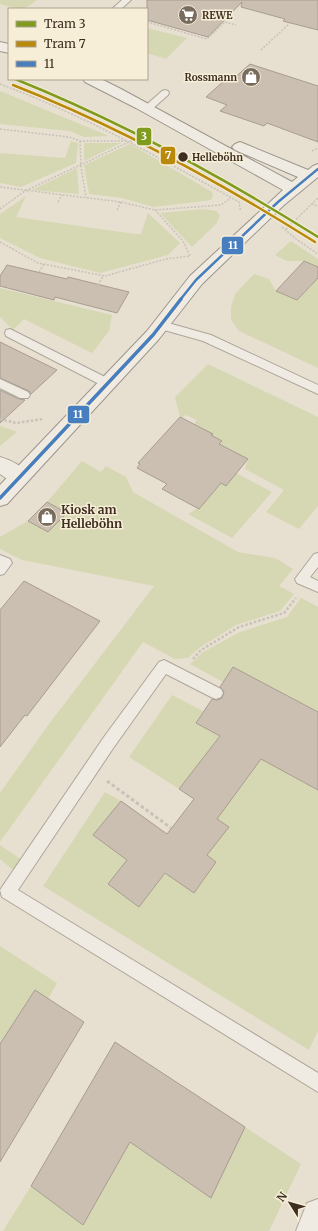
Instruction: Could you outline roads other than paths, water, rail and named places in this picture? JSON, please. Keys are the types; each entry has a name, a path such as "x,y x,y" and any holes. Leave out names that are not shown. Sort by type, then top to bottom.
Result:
{"main road":[{"path":"92,80 294,189"},
{"path":"0,498 161,325 196,280 261,218 313,173 226,140 179,126"},
{"path":"0,464 20,477"},
{"path":"311,1231 318,1214"}],"lane":[{"path":"117,8 127,0"},
{"path":"147,109 165,93"},
{"path":"161,325 207,338 318,390"},
{"path":"10,333 107,383"},
{"path":"0,383 24,395"},
{"path":"318,558 302,579 318,588"},
{"path":"0,560 6,563 0,570"},
{"path":"216,693 164,666 4,890 318,1083"}],"tram line":[{"name":"3","path":"18,80 94,112 171,150 245,192 318,237"},
{"name":"7","path":"13,85 92,118 168,155 242,197 315,242"}],"place":[{"name":"REWE","path":"188,15"},
{"name":"Rossmann","path":"251,77"},
{"name":"Helleböhn","path":"183,157"},
{"name":"Kiosk am Helleböhn","path":"47,517"}]}
